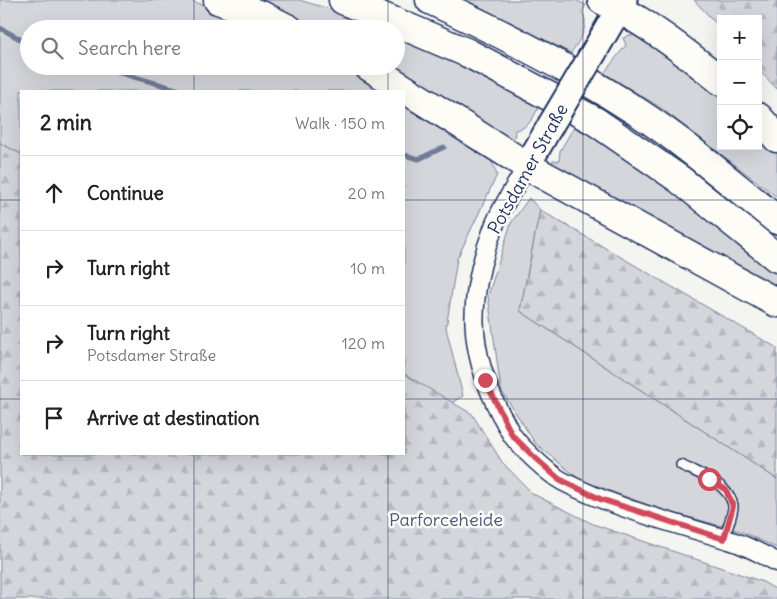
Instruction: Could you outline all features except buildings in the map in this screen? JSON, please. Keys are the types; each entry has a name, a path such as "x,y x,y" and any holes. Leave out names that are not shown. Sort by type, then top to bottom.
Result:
{"highway":[{"path":"218,0 270,20"},
{"path":"343,0 390,20"},
{"path":"430,0 557,64 639,113 680,142 777,220"},
{"path":"615,3 679,46 717,78"},
{"path":"405,26 468,53 595,121 679,179 777,258"},
{"path":"382,75 527,166 777,303"},
{"path":"762,121 777,138"}],"street":[{"name":"Potsdamer Straße","path":"615,3 594,52 493,228 478,277 474,304 479,354 485,380 512,435 559,479 600,499 734,542 777,562"}],"lane":[{"path":"681,465 726,490 733,506 724,539"}],"green space":[{"path":"0,0 188,0 219,10 241,20 20,20 20,75 358,75 383,90 20,90 20,153 0,143"},
{"path":"238,0 299,0 333,10 357,20 282,20"},
{"path":"462,0 575,0 586,5 582,12 585,28 571,53"},
{"path":"694,0 777,0 777,89 762,73 762,15 717,15 717,25"},
{"path":"630,35 641,36 717,86 717,150 762,150 762,128 777,144 777,197 658,106 604,73 626,45 623,38"},
{"path":"405,40 424,47 540,105 528,124 515,130 514,140 502,137 395,75 405,75"},
{"path":"405,104 489,154 497,175 457,259 446,328 463,396 451,403 405,375"},
{"path":"575,125 637,164 777,274 777,301 553,166 552,161 559,161 560,151"},
{"name":"Parforceheide","path":"0,143 20,153 20,455 405,455 405,375 472,414 502,462 533,494 593,524 763,582 777,590 777,599 0,599"},
{"path":"529,198 540,210 520,311 777,479 777,548 740,531 654,508 579,479 535,443 501,390 488,296 511,223"},
{"path":"540,210 777,348 777,479 520,311"}],"waterway":[{"path":"0,28 20,39"},
{"path":"127,75 180,90"},
{"path":"405,155 419,159 444,147"}],"route":[{"path":"485,380 512,435 559,479 600,499 641,514 724,539 733,506 726,490 709,479"}]}
